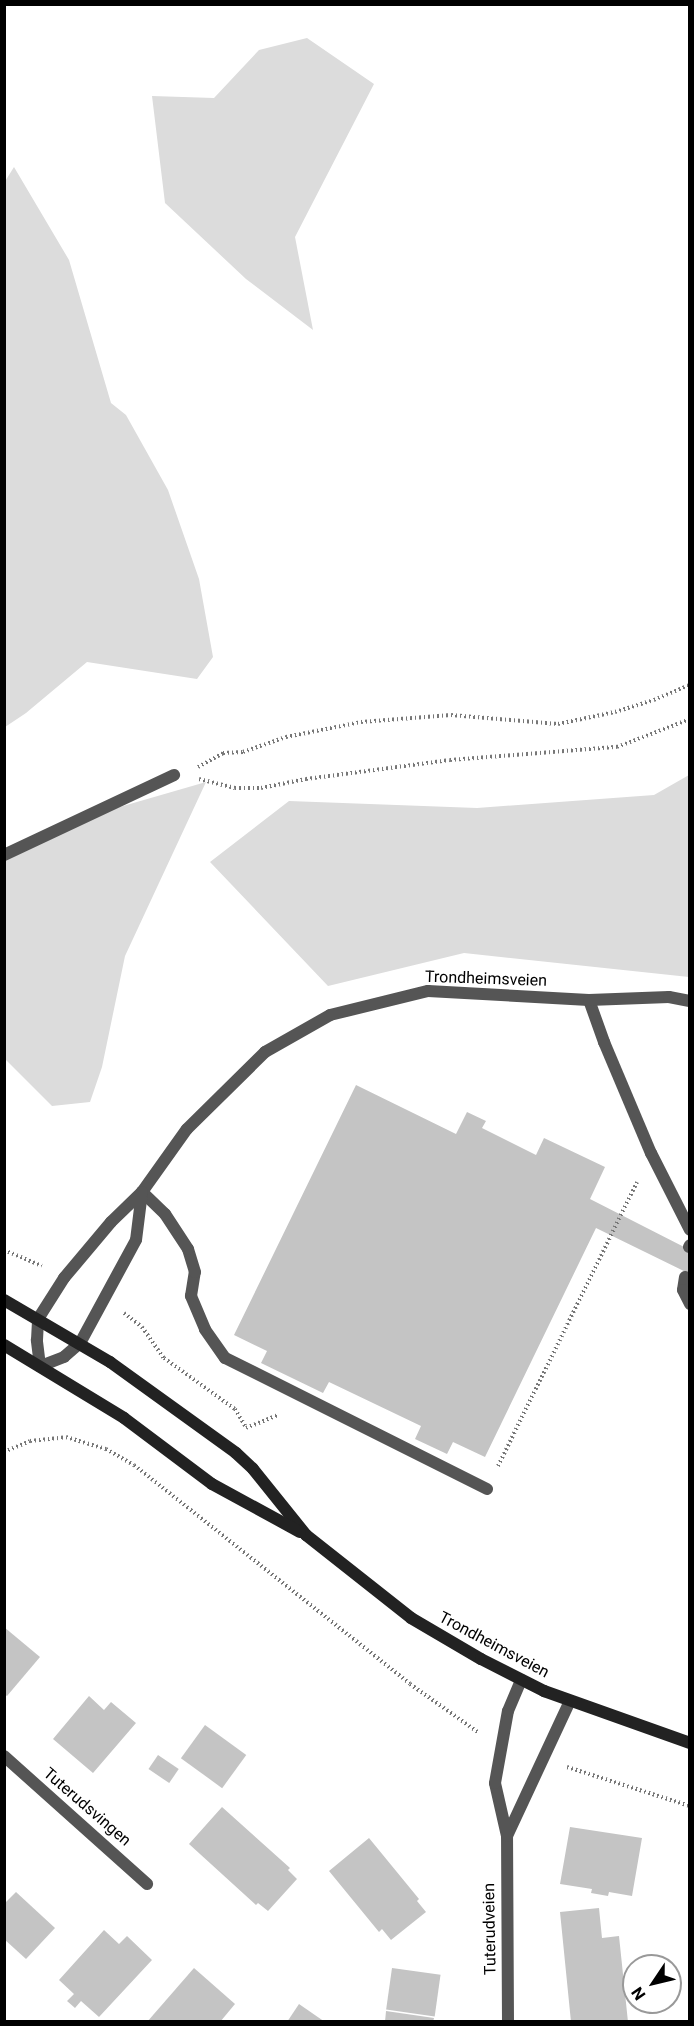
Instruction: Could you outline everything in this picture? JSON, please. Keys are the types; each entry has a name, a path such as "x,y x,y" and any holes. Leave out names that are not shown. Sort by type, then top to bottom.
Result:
{"main road":[{"name":"Trondheimsveien","path":"4,1300 81,1343 146,1386 236,1453 253,1469 306,1535"},
{"name":"Trondheimsveien","path":"4,1346 124,1418 212,1484 306,1535 411,1618 442,1638 521,1680 570,1701 690,1743"}],"street":[{"path":"4,855 180,776"},
{"name":"Trondheimsveien","path":"38,1319 64,1278 111,1222 142,1192 188,1129 265,1052 330,1015 428,990 589,1000 669,998 690,1001"},
{"path":"589,1000 604,1042 651,1153 690,1230"},
{"path":"142,1192 165,1214 188,1250 195,1272 191,1296 205,1329 225,1358 487,1489"},
{"name":"Trondheimsveien","path":"40,1366 64,1357 81,1343 136,1240 142,1192"},
{"path":"685,1277 683,1290 690,1304"},
{"path":"38,1319 37,1340 40,1366"},
{"name":"Tuterudveien","path":"508,2022 507,1836 495,1783 508,1711 521,1680"},
{"name":"Tuterudveien","path":"507,1836 570,1701"},
{"name":"Tuterudsvingen","path":"4,1756 147,1884"}],"path":[{"path":"180,776 223,753 243,752 286,737 361,722 451,715 558,724 625,709 690,685"},
{"path":"180,776 235,788 261,788 306,779 450,760 617,747 690,719"},
{"path":"487,1489 623,1210"},
{"path":"4,1250 46,1267"},
{"path":"126,1314 142,1327 164,1358 239,1413 247,1433"},
{"path":"4,1452 30,1441 66,1437 106,1449 134,1465 410,1684 471,1729"},
{"path":"566,1767 690,1806"}],"shaded area":[{"path":"307,38 374,84 295,237 313,330 246,279 165,203 152,96 214,98 259,50"},
{"path":"14,167 69,260 111,403 126,415 168,490 199,579 213,657 197,679 87,662 26,713 5,727 4,183"},
{"path":"689,775 689,977 464,953 328,986 210,862 289,801 477,808 654,795"},
{"path":"206,782 125,956 102,1067 90,1102 52,1106 5,1059 4,855 92,815"}],"building":[{"path":"356,1085 456,1134 467,1112 486,1121 482,1128 536,1155 544,1138 605,1167 590,1199 690,1250 690,1274 596,1228 485,1457 453,1442 447,1454 415,1439 421,1426 329,1382 323,1393 261,1363 267,1351 234,1335"},
{"path":"4,1627 40,1657 7,1696 4,1694"},
{"path":"89,1696 104,1710 111,1702 136,1723 93,1773 53,1739"},
{"path":"205,1725 246,1755 222,1788 181,1758"},
{"path":"158,1755 179,1769 169,1783 148,1769"},
{"path":"222,1807 290,1868 288,1870 297,1879 268,1911 258,1903 256,1905 189,1844"},
{"path":"570,1827 642,1838 632,1896 609,1892 608,1896 591,1893 592,1889 560,1884"},
{"path":"369,1838 419,1899 417,1901 426,1912 391,1940 382,1929 379,1932 329,1871"},
{"path":"16,1892 55,1928 26,1959 4,1939 4,1904"},
{"path":"599,1908 602,1938 619,1936 622,1965 622,2014 627,2014 628,2022 571,2022 560,1912"},
{"path":"104,1930 119,1944 127,1936 152,1960 99,2017 81,2001 75,2008 67,2001 74,1994 59,1980"},
{"path":"194,1968 235,2004 220,2022 147,2022"},
{"path":"392,1968 441,1975 435,2016 386,2010"},
{"path":"299,2004 325,2022 287,2022"},
{"path":"386,2011 434,2018 433,2022 385,2022"}]}
